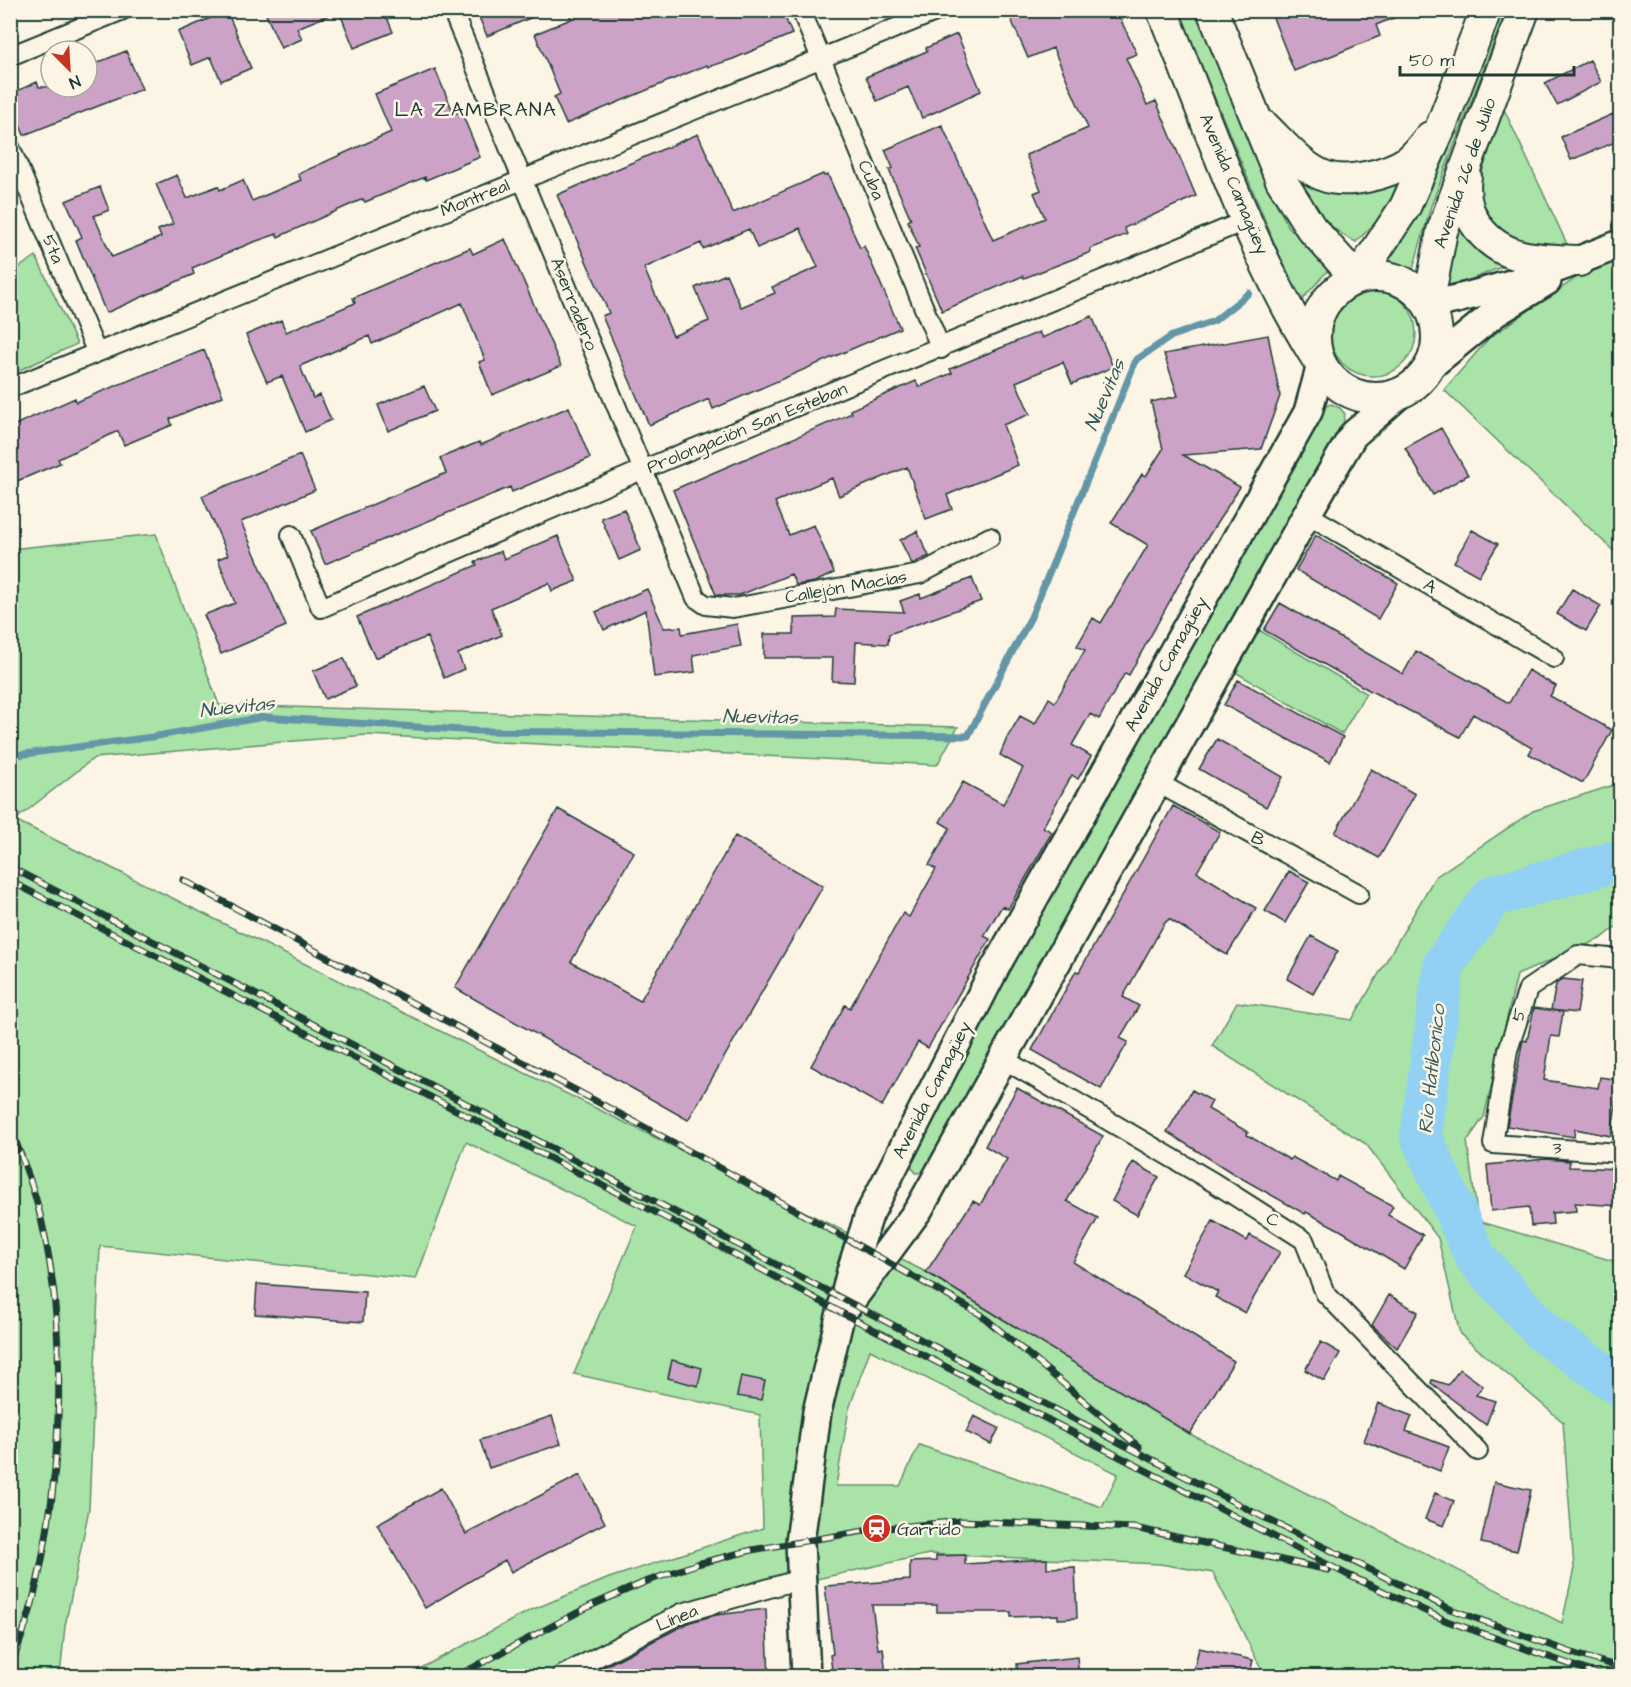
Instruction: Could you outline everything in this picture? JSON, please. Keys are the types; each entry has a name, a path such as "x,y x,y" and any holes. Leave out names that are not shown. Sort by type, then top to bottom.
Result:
{"main road":[{"name":"Avenida Camagüey","path":"806,1677 801,1542 817,1412 858,1246 882,1187 996,966 1308,412 1321,365 1297,327 1247,220 1162,10"},
{"path":"1212,10 1281,180 1311,228 1358,279"},
{"name":"Avenida 26 de Julio","path":"1358,279 1405,207 1442,124 1486,10"},
{"name":"Avenida 26 de Julio","path":"1428,304 1442,231 1524,10"},
{"path":"1257,119 1304,163 1324,176 1351,179 1394,168 1409,160 1442,124"},
{"path":"1468,159 1466,203 1473,222 1488,238 1499,247 1523,256 1579,261"},
{"path":"1428,304 1452,300 1579,261 1620,244"},
{"path":"1430,366 1436,351 1435,319 1428,304 1414,290 1397,280 1378,276 1358,279 1339,289 1324,304 1317,324 1315,345 1321,365 1332,380 1347,391 1365,397 1383,398 1401,393 1418,382 1430,366 1495,313 1579,261"},
{"name":"Avenida Camagüey","path":"842,1313 919,1209 1353,435 1401,393"},
{"path":"882,1187 919,1209"}],"street":[{"path":"10,56 123,10"},
{"name":"Aserradero","path":"452,10 696,598"},
{"name":"Cuba","path":"801,10 942,349"},
{"name":"Montreal","path":"10,388 96,351 940,10"},
{"name":"5ta","path":"10,147 96,351"},
{"name":"Prolongación San Esteban","path":"291,535 321,608 642,470 942,349 1247,220"},
{"name":"A","path":"1307,514 1554,658"},
{"name":"Callejón Macías","path":"696,598 706,605 733,608 920,574 990,537"},
{"name":"B","path":"1158,783 1359,894"},
{"name":"5","path":"1493,1144 1508,1050 1528,989 1578,955 1620,959"},
{"name":"C","path":"1003,1059 1212,1182 1304,1240 1325,1293 1478,1451"},
{"name":"3","path":"1493,1144 1620,1153"},
{"name":"Línea","path":"561,1677 682,1613 801,1579"}],"green space":[{"path":"1179,11 1196,11 1268,187 1288,226 1329,269 1299,303"},
{"path":"1500,11 1506,11 1431,206 1412,273 1385,258 1424,206"},
{"path":"1503,107 1567,244 1547,249 1517,247 1487,218 1476,191"},
{"path":"1404,176 1386,212 1356,242 1336,230 1328,222 1313,206 1294,177 1324,189"},
{"path":"1456,214 1509,264 1445,290"},
{"path":"36,256 77,344 11,374 11,273"},
{"path":"1620,256 1620,557 1444,390 1489,338 1579,276"},
{"path":"1373,290 1390,293 1409,309 1413,316 1416,333 1413,350 1397,369 1390,373 1373,376 1356,373 1337,357 1333,350 1330,333 1333,316 1349,297 1356,293"},
{"path":"1331,404 1340,408 1345,414 1343,424 1093,868 931,1172 916,1173 906,1159 1130,750 1323,407"},
{"path":"156,534 219,705 958,727 937,765 367,735 94,758 15,820 926,1272 1190,1434 1562,1623 1574,1568 1563,1422 1460,1334 1438,1238 1366,1144 1212,1046 1237,1002 1352,1020 1435,877 1533,811 1620,783 1620,924 1602,938 1517,975 1484,1117 1467,1141 1478,1221 1620,1263 1620,1676 1265,1676 1213,1573 1160,1564 929,1554 686,1608 556,1676 406,1676 529,1611 609,1578 763,1528 760,1415 574,1374 637,1226 466,1142 416,1279 100,1246 89,1509 65,1626 60,1676 11,1676 10,549","holes":["870,1350 1118,1474 1102,1507 919,1445 900,1486 836,1486 849,1409"]},
{"path":"1259,630 1366,693 1342,734 1235,672"}],"building":[{"path":"264,10 384,10 393,32 354,48 339,11 297,28 302,39 281,48"},
{"path":"476,10 547,10 547,11 487,36"},
{"path":"568,10 782,10 792,34 733,59 708,67 707,65 566,124 554,97 560,94 535,34 571,19"},
{"path":"1007,10 1116,10 1137,54 1126,58 1147,105 1156,101 1196,196 1124,228 1127,234 1090,249 1091,252 1024,278 1023,276 942,311 915,248 919,247 908,221 911,219 889,170 893,168 885,150 942,125 993,240 1045,218 1034,193 1041,190 1026,155 1088,128 1053,48 1028,58"},
{"path":"1270,10 1408,10 1408,12 1376,25 1380,36 1294,71"},
{"path":"227,11 251,68 221,81 211,57 192,65 178,32"},
{"path":"957,34 981,91 922,118 908,87 877,101 866,77 927,51 926,48"},
{"path":"126,51 142,89 24,135 10,102 10,94 37,82 39,99 99,99 99,62"},
{"path":"1590,60 1601,82 1557,105 1545,83"},
{"path":"435,69 454,114 461,111 480,157 365,202 363,199 278,237 277,234 251,243 192,268 194,274 106,313 76,240 82,237 66,201 100,187 109,210 94,216 112,257 161,237 158,230 173,224 156,184 177,175 187,198 218,186 220,190 243,180 252,201 301,180 298,174 391,132 375,94"},
{"path":"1613,114 1620,132 1620,140 1571,160 1561,137"},
{"path":"698,134 733,213 823,174 828,175 860,248 864,246 900,328 713,409 709,399 649,425 602,316 609,313 557,195","holes":["800,228 818,267 772,287 775,293 741,307 726,274 695,288 709,321 673,336 644,268 701,243 703,249 749,229 757,248"]},
{"path":"505,239 561,366 492,395 479,362 485,360 462,303 372,344 369,336 300,366 313,398 320,395 331,420 305,432 282,376 267,382 246,335 281,320 286,332 355,303 353,298 413,272 470,248 473,254"},
{"path":"1092,316 1113,367 1072,384 1063,362 1016,382 1030,414 1003,425 1018,465 947,495 952,509 926,519 907,467 839,496 832,478 775,502 789,535 814,525 834,573 815,582 796,585 791,574 740,595 716,595 673,490 852,413 850,410 916,381 919,387 952,373 950,369 1039,332 1042,338"},
{"path":"1268,335 1280,396 1261,449 1183,455 1240,487 1188,568 1129,675 1125,673 1099,719 1090,714 1072,745 1091,756 1078,779 1072,775 1043,827 1052,832 1008,909 1002,906 984,936 990,939 928,1048 918,1042 882,1106 811,1066 845,1005 850,1008 903,913 909,917 936,869 929,865 950,828 940,822 963,782 1003,804 1023,768 1000,755 1007,738 1020,716 1035,724 1049,698 1055,702 1085,650 1077,646 1093,618 1101,623 1148,545 1111,523 1142,474 1146,476 1163,449 1151,402 1178,396 1164,354"},
{"path":"204,350 223,396 170,419 172,425 124,445 118,431 58,459 60,463 10,484 10,427 75,398 76,402"},
{"path":"424,386 435,411 388,431 378,405"},
{"path":"569,407 590,458 512,492 510,487 325,564 311,531 446,473 440,458 479,442 481,445"},
{"path":"1441,428 1468,475 1433,495 1405,448"},
{"path":"300,455 315,490 241,522 286,626 221,654 204,615 235,603 218,559 228,555 202,496"},
{"path":"624,509 641,550 619,560 601,518"},
{"path":"1472,530 1498,544 1479,576 1454,562"},
{"path":"917,531 929,556 912,564 900,540"},
{"path":"1316,535 1398,583 1378,619 1296,570"},
{"path":"558,536 577,581 552,591 549,583 491,608 502,635 458,654 464,669 444,678 427,637 375,658 357,617 477,565 475,562 501,551 504,559"},
{"path":"972,578 981,601 889,634 888,644 856,642 854,682 832,681 833,658 764,658 764,634 794,634 794,618 835,617 836,609 904,612 900,601 920,594 921,598"},
{"path":"647,589 664,628 681,627 682,634 737,624 741,646 693,655 695,672 654,677 646,610 604,630 596,612"},
{"path":"1572,589 1601,606 1586,631 1557,614"},
{"path":"1280,603 1403,674 1416,651 1509,703 1528,670 1556,686 1550,696 1612,730 1583,783 1529,754 1532,748 1473,714 1460,737 1369,690 1264,630"},
{"path":"344,658 356,686 325,699 313,671"},
{"path":"1238,680 1343,737 1330,762 1224,705"},
{"path":"1217,739 1283,777 1266,807 1199,769"},
{"path":"1371,769 1415,794 1379,858 1335,833"},
{"path":"1173,806 1220,832 1197,872 1256,908 1227,955 1169,919 1164,924 1123,997 1139,1006 1120,1038 1128,1042 1101,1089 1032,1050"},
{"path":"558,809 634,852 571,962 640,1001 735,836 823,886 688,1120 455,988"},
{"path":"1289,871 1309,882 1285,923 1265,911"},
{"path":"1311,936 1338,951 1313,994 1287,979"},
{"path":"1563,979 1582,981 1577,1013 1551,1010 1556,984"},
{"path":"1534,1008 1563,1012 1559,1037 1551,1036 1544,1080 1598,1088 1600,1077 1620,1080 1611,1136 1575,1129 1574,1137 1507,1126 1522,1044 1523,1040 1527,1041"},
{"path":"1017,1088 1103,1136 1067,1201 1098,1218 1073,1262 1234,1361 1190,1434 926,1272 973,1201 980,1205 1007,1159 985,1146"},
{"path":"1192,1090 1212,1101 1208,1109 1290,1160 1292,1157 1336,1181 1338,1176 1393,1206 1388,1215 1423,1235 1404,1269 1340,1230 1306,1212 1305,1214 1234,1174 1167,1132"},
{"path":"1545,1159 1570,1161 1569,1167 1620,1169 1620,1206 1575,1203 1576,1211 1552,1213 1553,1224 1531,1226 1529,1207 1491,1211 1487,1165"},
{"path":"1133,1162 1159,1177 1137,1215 1112,1201"},
{"path":"1213,1221 1247,1241 1250,1235 1280,1252 1245,1313 1215,1297 1218,1292 1183,1273"},
{"path":"257,1284 365,1292 363,1322 255,1314"},
{"path":"1389,1295 1418,1312 1397,1348 1372,1325"},
{"path":"1321,1342 1340,1353 1324,1381 1305,1370"},
{"path":"672,1360 702,1368 698,1386 668,1378"},
{"path":"1460,1369 1483,1386 1476,1395 1495,1401 1486,1425 1431,1383 1432,1380 1448,1385"},
{"path":"741,1376 765,1381 761,1400 737,1396"},
{"path":"1378,1403 1412,1416 1406,1431 1449,1447 1440,1471 1364,1441"},
{"path":"552,1416 561,1444 489,1468 480,1440"},
{"path":"974,1416 999,1428 991,1444 966,1432"},
{"path":"580,1475 605,1523 511,1572 505,1560 425,1608 377,1524 441,1488 466,1534"},
{"path":"1494,1482 1531,1490 1517,1551 1481,1543"},
{"path":"1435,1493 1454,1501 1444,1526 1425,1519"},
{"path":"965,1555 965,1564 1047,1559 1047,1568 1075,1567 1077,1618 1058,1619 1058,1615 1011,1617 1011,1612 937,1612 937,1605 872,1605 878,1649 883,1648 886,1675 833,1677 830,1655 833,1654 825,1586 910,1580 910,1562 936,1561 936,1556"},
{"path":"766,1609 769,1677 584,1677 690,1622 716,1615"},
{"path":"1199,1648 1253,1660 1249,1677 1210,1677 1193,1673"},
{"path":"1077,1657 1079,1677 1018,1677 1017,1664"}],"waterway":[{"name":"Nuevitas","path":"10,756 152,737 264,717 477,731 968,736 1031,617 1136,360 1172,336 1214,321 1249,293"},
{"name":"Río Hatibonico","path":"1620,860 1493,896 1444,964 1421,1136 1476,1258 1545,1334 1620,1385"}],"railway":[{"path":"10,867 1263,1517 1450,1609 1578,1655 1620,1667"},
{"path":"183,880 706,1160 980,1314 1139,1447"},
{"path":"10,881 678,1224 842,1313 1346,1574 1447,1621 1603,1676"},
{"path":"10,1126 34,1193 48,1250 58,1351 56,1456 51,1507 30,1612 10,1669"},
{"path":"457,1676 590,1606 645,1582 697,1564 752,1550 876,1529 961,1521 1135,1528 1328,1570"}],"place":[{"name":"Garrido","path":"876,1529"}],"district":[{"name":"LA ZAMBRANA","path":"476,110"}]}
